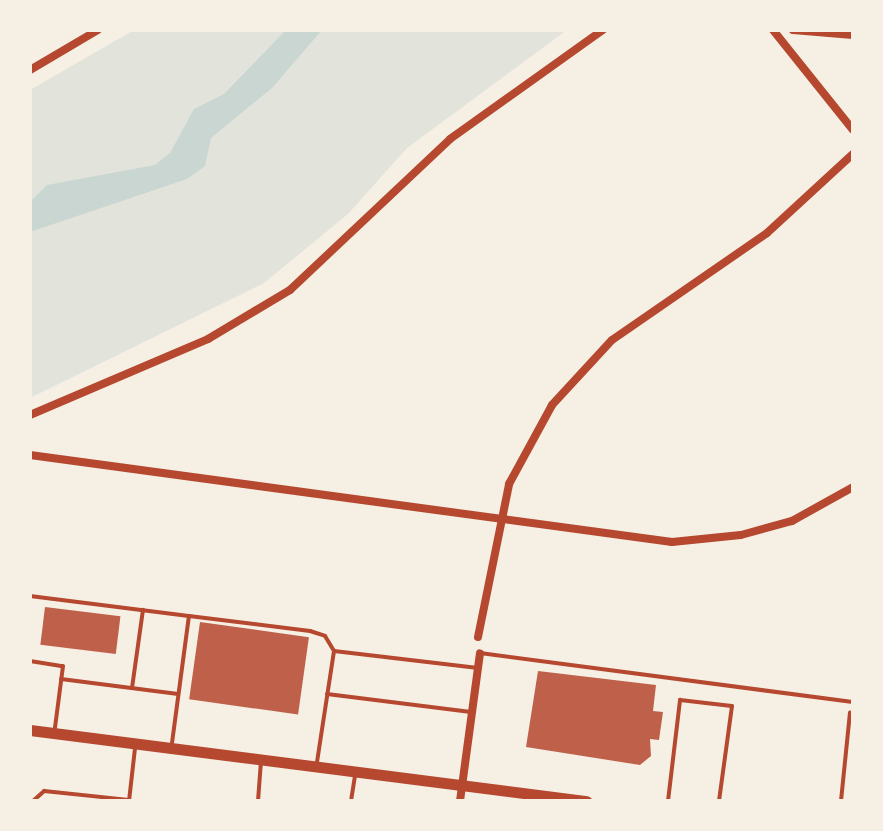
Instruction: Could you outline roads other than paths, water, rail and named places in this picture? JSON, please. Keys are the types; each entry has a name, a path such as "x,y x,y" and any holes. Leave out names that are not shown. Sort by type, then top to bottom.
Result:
{"main road":[{"path":"30,730 586,801"}],"street":[{"path":"30,70 98,30"},
{"path":"30,415 208,339 290,290 450,139 603,30"},
{"path":"774,30 853,130"},
{"path":"793,30 853,35"},
{"path":"478,637 497,520 528,443 586,364 634,323 766,233 853,154"},
{"path":"30,456 672,542 705,540 792,521 853,488"},
{"path":"460,801 480,654"}],"lane":[{"path":"30,596 318,633 334,651 478,668"},
{"path":"132,688 143,610"},
{"path":"171,748 189,616"},
{"path":"317,766 334,651"},
{"path":"480,654 853,702"},
{"path":"30,661 63,666 54,733"},
{"path":"61,679 178,694"},
{"path":"327,694 471,712"},
{"path":"668,801 680,700 732,706 719,801"},
{"path":"841,801 850,712"},
{"path":"33,801 44,791 129,801 136,743"},
{"path":"258,801 261,759"},
{"path":"352,801 356,771"}]}
